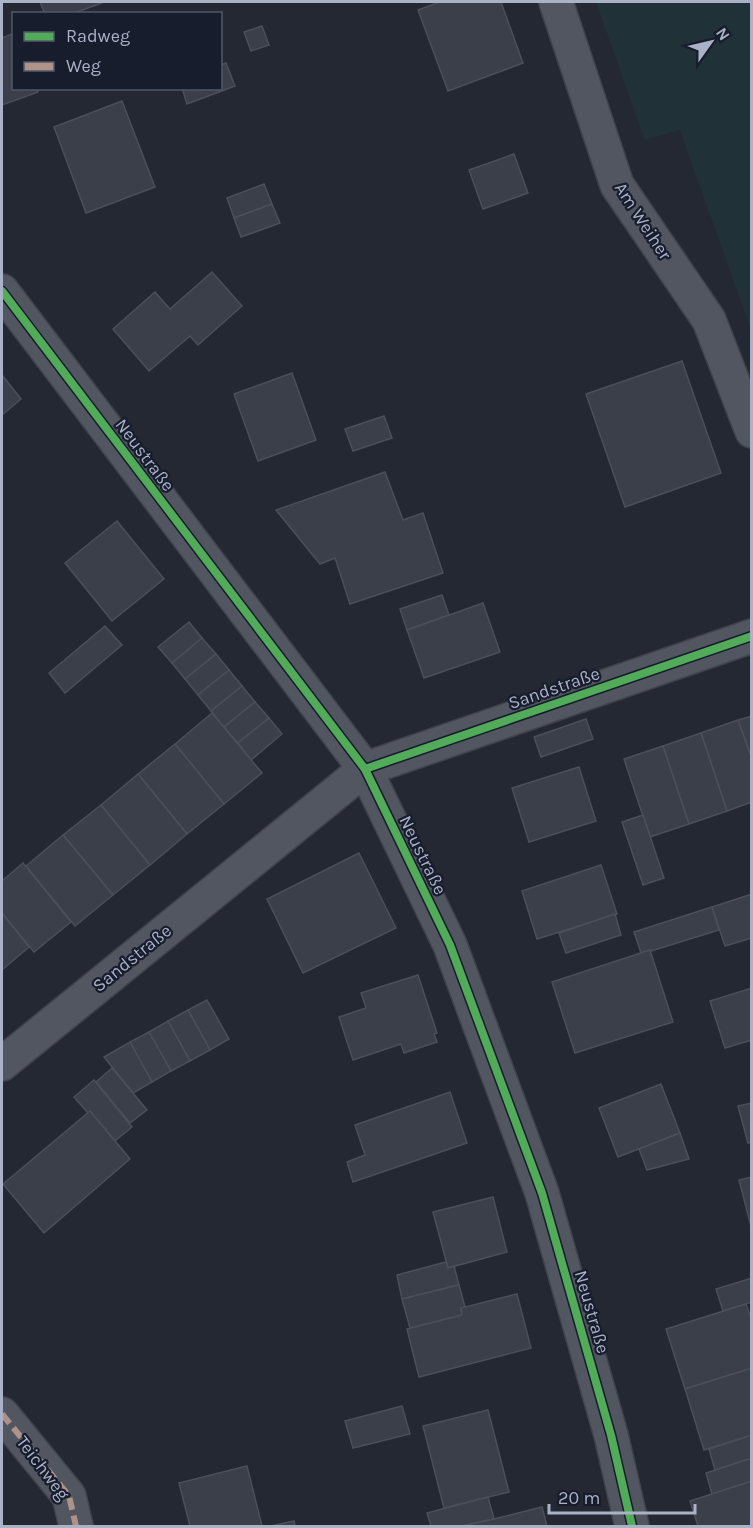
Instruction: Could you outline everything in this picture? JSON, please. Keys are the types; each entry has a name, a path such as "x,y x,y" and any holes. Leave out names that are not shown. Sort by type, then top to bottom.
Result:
{"street":[{"name":"Am Weiher","path":"556,2 616,185 709,320 752,431"},
{"name":"Neustraße","path":"2,291 365,769 450,945 542,1193 611,1435 632,1527"},
{"name":"Sandstraße","path":"2,1064 365,769 752,636"},
{"name":"Teichweg","path":"2,1414 69,1496 76,1527"}],"shaded area":[{"path":"596,2 751,2 751,330 680,130 645,140"}],"building":[{"path":"40,2 104,2 77,12 44,12"},
{"path":"440,2 501,2 523,63 448,91 418,10"},
{"path":"262,26 269,45 251,51 244,32"},
{"path":"12,34 12,90 38,90 38,92 2,105 2,38"},
{"path":"226,63 235,86 187,104 183,90 222,90 222,64"},
{"path":"122,101 155,187 86,213 54,127"},
{"path":"514,154 528,193 483,209 469,170"},
{"path":"264,184 272,204 234,218 227,198"},
{"path":"272,204 280,223 241,237 234,218"},
{"path":"212,272 242,306 198,345 190,336 149,371 113,329 155,292 170,309"},
{"path":"682,361 721,473 625,507 586,394"},
{"path":"292,373 316,440 258,461 234,394"},
{"path":"2,375 21,399 2,415"},
{"path":"384,416 392,438 353,451 345,429"},
{"path":"385,472 403,520 423,513 443,573 350,604 335,558 320,564 276,510"},
{"path":"117,521 164,579 112,621 65,563"},
{"path":"442,595 449,615 407,630 400,609"},
{"path":"483,603 500,652 424,678 407,630"},
{"path":"189,622 202,638 172,663 158,647"},
{"path":"105,626 122,645 65,693 49,673"},
{"path":"202,638 216,654 185,679 172,663"},
{"path":"216,654 229,670 198,695 185,679"},
{"path":"229,670 242,686 211,711 198,695"},
{"path":"242,686 255,702 224,727 211,711"},
{"path":"255,702 269,718 238,743 224,727"},
{"path":"212,713 262,773 224,804 175,744"},
{"path":"752,716 752,759 738,720"},
{"path":"269,718 282,734 251,760 238,743"},
{"path":"586,719 593,739 541,757 534,737"},
{"path":"738,720 752,759 752,802 727,811 701,733"},
{"path":"701,733 727,811 689,824 663,746"},
{"path":"175,744 224,804 187,834 138,774"},
{"path":"663,746 689,824 650,837 624,759"},
{"path":"579,767 596,821 529,842 512,788"},
{"path":"138,774 187,834 150,865 101,805"},
{"path":"101,805 150,865 113,895 63,835"},
{"path":"643,815 664,878 643,885 622,822"},
{"path":"63,835 113,895 75,926 26,866"},
{"path":"359,853 396,928 303,973 267,899"},
{"path":"23,863 71,922 34,952 2,913 2,881"},
{"path":"601,865 617,914 537,939 522,891"},
{"path":"752,894 752,938 725,946 712,907"},
{"path":"712,907 719,930 641,953 634,932"},
{"path":"2,913 29,947 2,970"},
{"path":"615,914 621,935 566,953 559,933"},
{"path":"650,950 673,1022 575,1053 552,982"},
{"path":"418,975 437,1033 434,1034 437,1042 404,1053 401,1044 353,1060 339,1017 366,1008 361,993"},
{"path":"752,988 752,1040 725,1048 710,1001"},
{"path":"207,1000 229,1039 210,1050 188,1010"},
{"path":"188,1010 210,1050 190,1061 168,1021"},
{"path":"168,1021 190,1061 171,1071 149,1032"},
{"path":"149,1032 171,1071 152,1082 130,1042"},
{"path":"130,1042 152,1082 133,1093 104,1057"},
{"path":"112,1068 147,1110 130,1123 96,1082"},
{"path":"94,1080 132,1127 115,1141 90,1111 88,1113 74,1097"},
{"path":"661,1084 680,1133 618,1157 599,1108"},
{"path":"450,1092 467,1143 353,1182 347,1162 365,1155 355,1125"},
{"path":"752,1103 752,1142 748,1143 738,1106"},
{"path":"90,1111 130,1159 44,1233 3,1184"},
{"path":"680,1133 689,1159 647,1170 639,1149"},
{"path":"752,1177 752,1230 739,1180"},
{"path":"493,1197 507,1252 448,1268 433,1212"},
{"path":"446,1262 448,1268 454,1266 459,1285 402,1299 397,1275"},
{"path":"752,1278 752,1302 723,1311 716,1289"},
{"path":"459,1285 465,1307 461,1308 462,1315 410,1328 402,1299"},
{"path":"517,1294 531,1348 419,1377 407,1329 462,1315 461,1308"},
{"path":"746,1304 752,1321 752,1368 685,1389 666,1329"},
{"path":"752,1368 752,1435 704,1450 685,1389"},
{"path":"402,1406 410,1434 353,1448 345,1421"},
{"path":"488,1410 509,1492 444,1508 423,1426"},
{"path":"752,1435 752,1458 715,1470 709,1449"},
{"path":"752,1458 752,1481 712,1494 706,1473"},
{"path":"247,1466 262,1526 190,1526 179,1483"},
{"path":"752,1481 752,1526 698,1526 690,1501"},
{"path":"488,1497 494,1519 462,1526 431,1526 427,1513"},
{"path":"542,1507 547,1526 462,1526 494,1519"},
{"path":"294,1521 295,1526 271,1526"}],"marked path":[{"path":"2,1414 69,1496 76,1526"}],"cycle path":[{"path":"2,291 365,769 450,945 542,1193 611,1435 632,1526"},
{"path":"365,769 752,636"}]}
